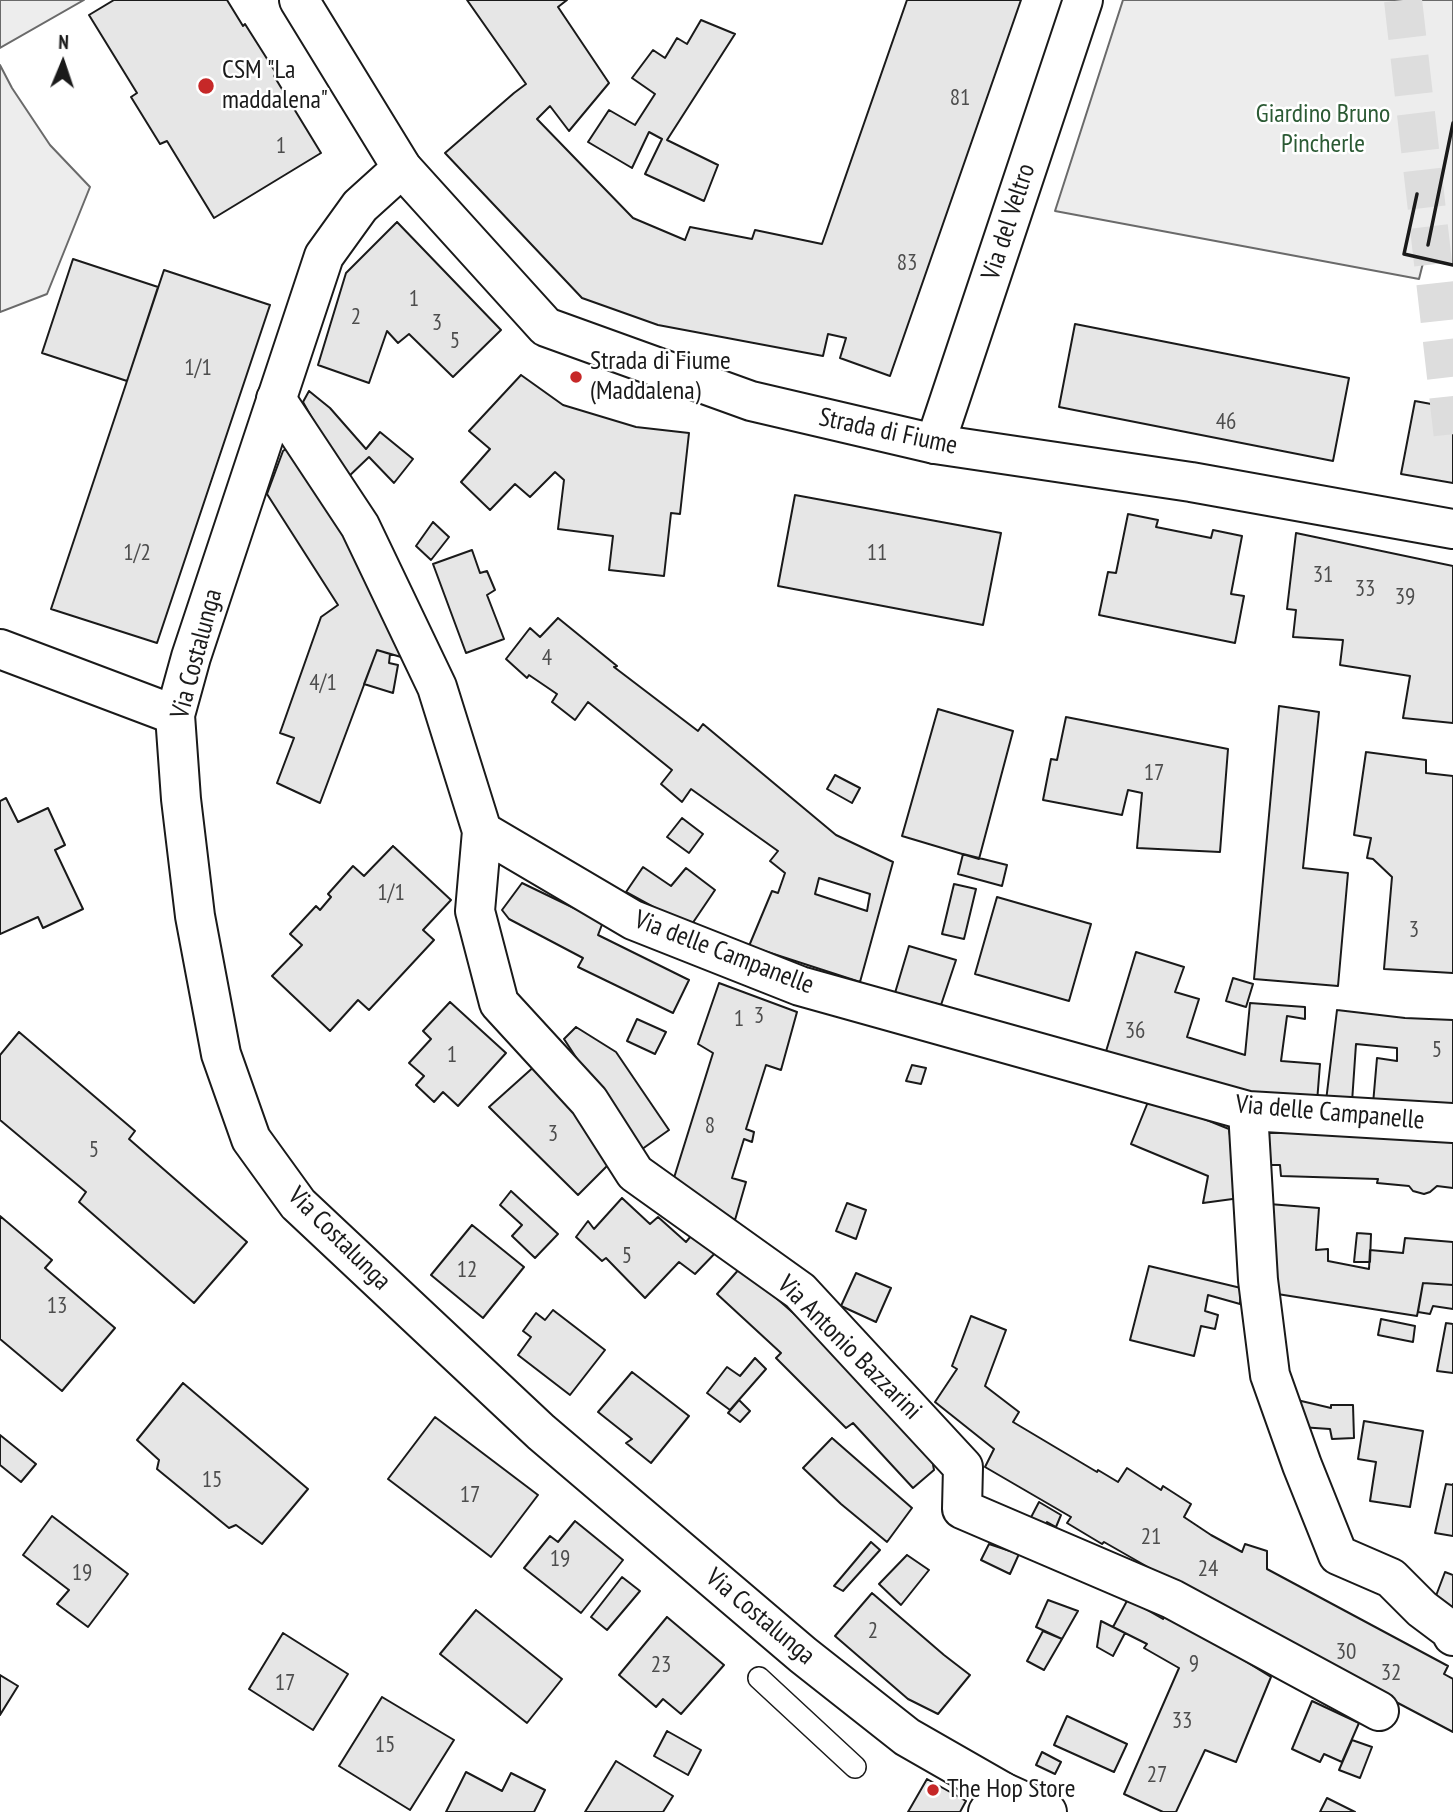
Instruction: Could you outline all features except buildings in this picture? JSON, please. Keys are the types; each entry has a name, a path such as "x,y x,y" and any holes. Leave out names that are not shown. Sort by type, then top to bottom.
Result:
{"street":[{"name":"Strada di Fiume","path":"299,0 402,168 545,327 751,401 934,444 1191,482 1453,529"},
{"name":"Via del Veltro","path":"934,444 1083,0"},
{"name":"Via Costalunga","path":"402,168 360,206 324,256 191,657 175,715 181,799 195,916 221,1054 251,1139 298,1205 541,1432 803,1654 907,1737 996,1802 1047,1812"},
{"path":"276,399 360,526 437,687 482,831"},
{"path":"0,649 175,715"},
{"name":"Via delle Campanelle","path":"482,831 633,920 800,986 1248,1111 1453,1123"},
{"name":"Via Antonio Bazzarini","path":"482,831 475,911 499,1003 589,1101 635,1172 800,1291 963,1467 962,1509 1172,1599 1379,1711"},
{"path":"1248,1111 1258,1280 1270,1375 1302,1465 1338,1555 1391,1578 1422,1609 1450,1630 1453,1636"}],"lane":[{"path":"759,1678 855,1767"}],"shaded area":[{"path":"0,0 84,0 0,48"},
{"name":"Giardino Bruno Pincherle","path":"1123,0 1453,0 1453,265 1424,259 1419,279 1055,211"},
{"path":"0,65 50,145 90,187 47,294 0,312"}],"tunnel":[{"path":"1403,0 1453,438"}],"wall":[{"path":"1428,245 1453,123"},
{"path":"1417,194 1404,254 1453,265"}],"place":[{"name":"CSM \"La maddalena\"","path":"206,86"},
{"name":"Strada di Fiume (Maddalena)","path":"576,377"},
{"name":"The Hop Store","path":"933,1790"}]}
